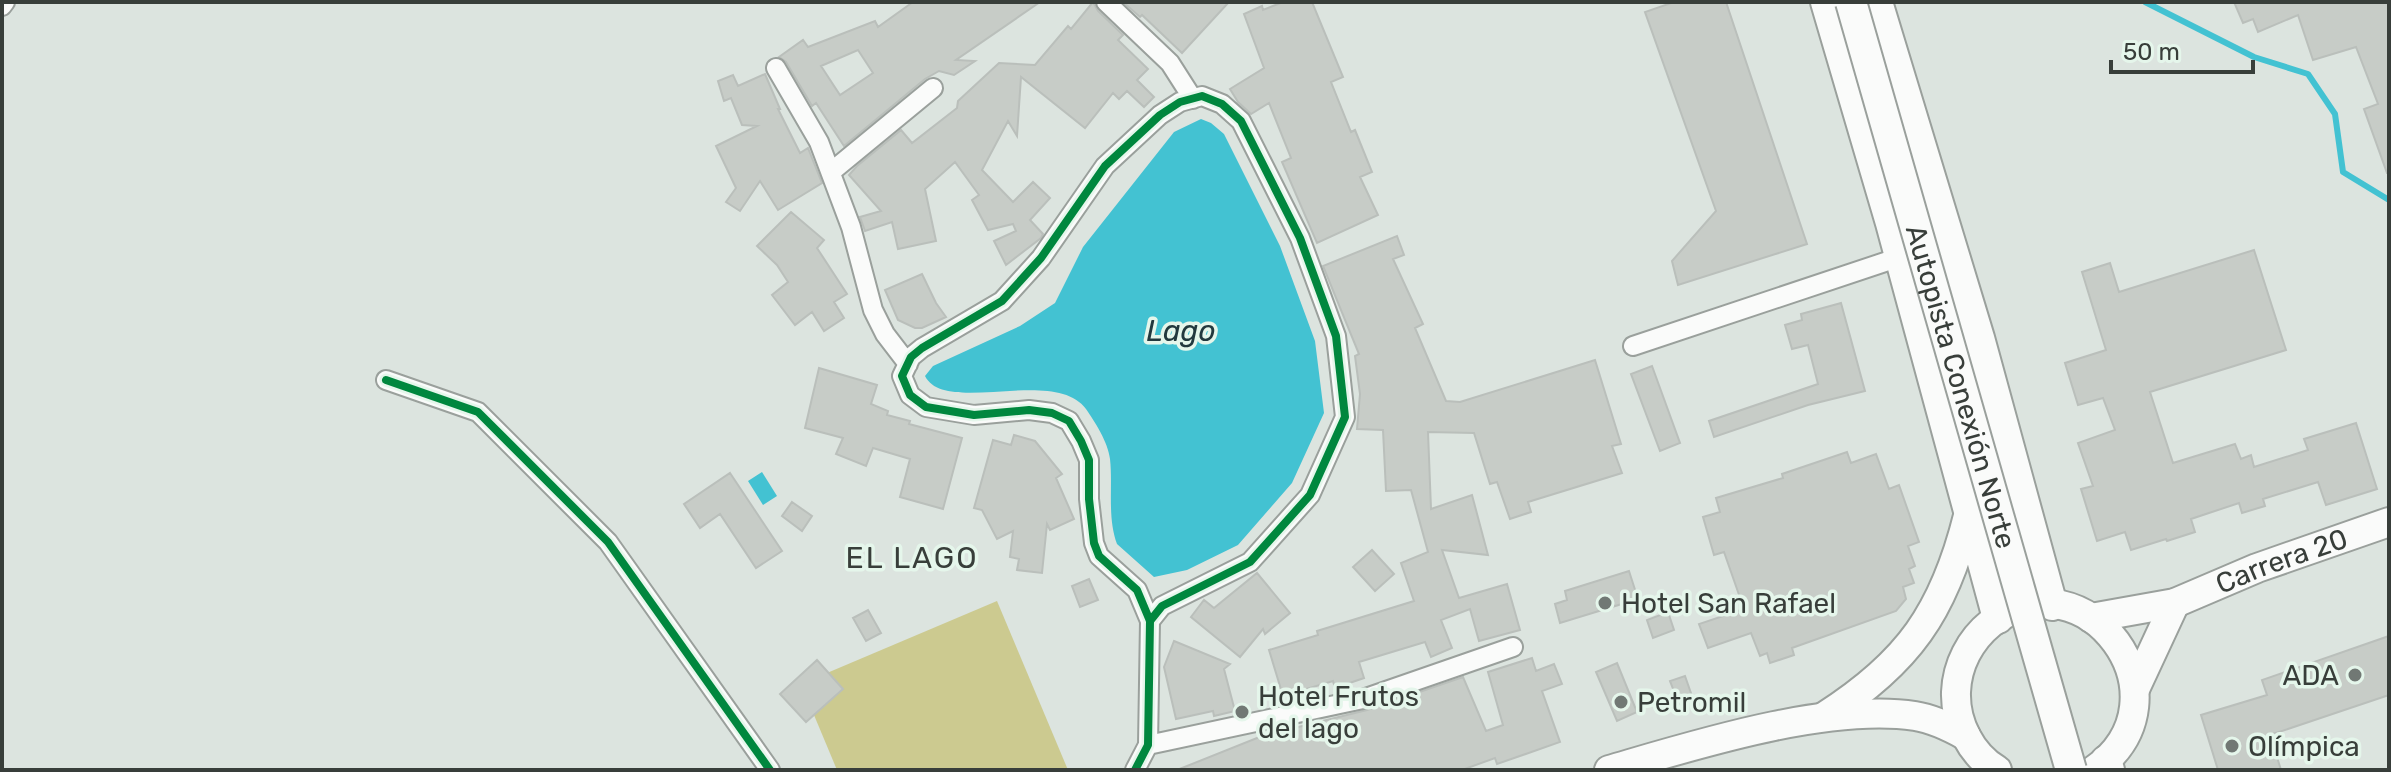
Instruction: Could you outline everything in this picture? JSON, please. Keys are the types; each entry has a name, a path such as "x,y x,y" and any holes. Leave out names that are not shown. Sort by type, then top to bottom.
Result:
{"highway":[{"path":"1826,2 1900,257 1998,618"},
{"name":"Autopista Conexión Norte","path":"1851,2 2071,770"},
{"path":"1877,2 1979,338 2052,605"}],"main road":[{"path":"1824,717 1860,694 1892,666 1919,633 1942,596 1958,557 1968,516"},
{"name":"Carrera 20","path":"2091,618 2175,603 2257,568 2389,522"},
{"path":"2103,767 2117,749 2131,721 2135,689 2175,603"},
{"path":"1997,770 1977,752 1966,736 1956,701 1957,677 1962,663 1976,638 1998,618 2015,610 2052,605 2079,611 2103,626 2122,648 2129,661 2135,689"},
{"path":"1901,714 1931,698 1957,677"},
{"path":"1609,770 1824,717 1901,714 1935,721 1966,736"}],"street":[{"path":"1106,2 1170,63 1193,99"},
{"path":"776,68 819,142 851,227 873,310 885,334 908,364"},
{"path":"831,172 933,88"},
{"path":"1135,770 1148,745 1150,621 1137,590 1099,556 1094,543 1089,499 1089,460 1069,421 1052,413 1029,410 974,415 926,407 910,395 902,376 911,357 922,348 1002,301 1041,258 1059,227 1105,166 1160,115 1180,102 1202,96 1222,104 1241,121 1300,238 1336,336 1345,417 1310,495 1250,562 1162,606 1150,621"},
{"path":"1633,346 1900,257"},
{"path":"386,380 478,412 608,542 770,770"},
{"path":"1148,745 1363,699 1513,647"}],"shaded area":[{"path":"997,601 1068,770 837,770 801,684"}],"water":[{"name":"Lago","path":"1201,119 1224,134 1280,246 1315,341 1324,413 1292,483 1238,545 1187,570 1154,577 1117,544 1112,523 1109,453 1101,432 1086,409 1071,397 1051,391 954,392 936,387 925,376 933,366 1020,326 1055,303 1083,247 1174,132"},
{"path":"762,472 777,496 763,505 748,481"}],"building":[{"path":"913,2 1040,2 956,60 975,61 954,75 939,71 925,79 844,146 816,103 812,106 786,62 779,57 803,40 808,47 875,21 878,27","holes":["858,50 873,73 840,95 821,66"]},
{"path":"1093,2 1123,35 1118,40 1148,69 1137,80 1154,97 1144,107 1127,91 1119,99 1113,93 1085,128 1021,77 1017,136 1008,121 982,170 1013,202 1033,182 1050,198 1030,220 1043,234 1041,238 1006,265 994,241 1016,231 1013,224 988,230 972,200 979,195 955,162 925,189 936,241 898,249 892,222 865,231 860,217 881,211 849,175 857,166 901,130 912,143 957,108 958,101 999,63 1035,65"},
{"path":"1123,2 1229,2 1182,53 1142,15 1140,17"},
{"path":"1283,2 1312,2 1343,77 1331,82 1351,132 1355,130 1372,172 1360,177 1378,215 1317,243 1282,162 1291,158 1269,103 1251,114 1230,89 1264,68 1244,14"},
{"path":"1674,2 1726,2 1807,244 1678,285 1672,261 1716,211 1645,12"},
{"path":"2234,2 2389,2 2389,173 2364,109 2378,104 2356,47 2313,60 2298,15 2258,32 2253,19 2243,23"},
{"path":"765,74 800,153 808,148 822,183 778,210 760,181 740,211 726,202 736,188 716,146 757,126 742,125 731,98 724,101 718,81 733,75 738,86"},
{"path":"791,212 824,240 817,248 847,294 834,302 844,318 824,331 812,312 795,325 772,295 788,282 777,265 757,246"},
{"path":"1397,236 1404,255 1393,259 1423,324 1415,328 1446,401 1460,402 1595,360 1621,444 1612,446 1622,473 1528,502 1531,512 1510,519 1497,482 1490,484 1474,433 1428,432 1431,509 1472,495 1488,555 1442,550 1459,598 1507,584 1520,630 1479,641 1470,609 1441,620 1452,648 1431,657 1425,642 1359,662 1364,678 1335,688 1333,681 1283,696 1269,650 1318,635 1317,631 1414,601 1401,563 1428,552 1411,490 1386,491 1383,430 1357,429 1360,394 1355,356 1359,354 1323,266"},
{"path":"2254,250 2286,350 2150,392 2173,463 2235,444 2241,459 2251,455 2254,467 2308,450 2304,439 2356,423 2377,489 2326,505 2318,482 2263,499 2265,506 2242,513 2239,503 2191,519 2195,532 2167,541 2131,550 2125,532 2097,541 2081,489 2093,486 2078,443 2115,430 2103,398 2078,405 2065,363 2106,350 2082,272 2110,263 2119,292"},
{"path":"922,274 946,317 915,328 898,320 885,290"},
{"path":"1841,303 1865,391 1808,405 1714,437 1709,421 1818,384 1808,345 1792,349 1785,325 1802,320 1801,314"},
{"path":"1652,366 1680,443 1660,451 1631,374"},
{"path":"819,368 877,385 871,404 888,411 887,415 962,438 943,509 900,497 910,459 873,448 866,466 836,454 843,438 805,428"},
{"path":"1014,435 1035,441 1062,474 1056,478 1074,519 1050,530 1047,524 1042,573 1017,570 1019,559 1010,557 1013,531 997,539 982,510 974,508 993,440 1011,445"},
{"path":"1847,452 1851,463 1876,454 1889,489 1899,485 1919,542 1908,546 1915,566 1909,569 1914,583 1903,587 1906,599 1896,611 1792,648 1794,655 1770,663 1767,653 1760,656 1751,633 1708,648 1699,624 1744,609 1724,552 1714,555 1703,517 1720,512 1716,498 1783,478 1782,474"},
{"path":"730,473 782,551 756,568 720,514 700,528 684,504"},
{"path":"792,502 812,516 802,531 782,516"},
{"path":"1372,550 1394,574 1375,591 1353,567"},
{"path":"1629,571 1638,599 1560,623 1555,604 1567,600 1565,591"},
{"path":"1257,573 1290,613 1265,634 1263,629 1240,657 1191,617 1204,600 1214,608"},
{"path":"1089,579 1098,600 1080,607 1072,586"},
{"path":"868,610 881,633 866,641 853,618"},
{"path":"1668,612 1674,630 1653,638 1647,620"},
{"path":"2389,636 2389,695 2270,735 2281,770 2218,770 2201,715 2267,695 2262,680"},
{"path":"1174,641 1230,664 1224,669 1235,711 1214,716 1213,711 1176,719 1164,667"},
{"path":"1532,658 1536,671 1554,664 1562,684 1542,691 1560,742 1497,764 1495,758 1462,770 1177,770 1262,736 1367,710 1463,677 1486,731 1503,725 1488,672"},
{"path":"817,660 843,689 806,722 780,694"},
{"name":"Petromil","path":"1617,663 1637,712 1617,721 1596,672"},
{"path":"1685,676 1693,699 1679,704 1670,681"}],"waterway":[{"path":"2145,2 2254,57 2308,74 2335,114 2343,172 2389,200"}],"cycle path":[{"path":"1135,770 1148,745 1150,621 1137,590 1099,556 1094,543 1089,460 1081,441 1069,421 1052,413 1029,410 974,415 926,407 910,395 902,376 911,357 922,348 1002,301 1041,258 1105,166 1160,115 1180,102 1202,96 1222,104 1241,121 1300,238 1336,336 1345,417 1310,495 1250,562 1162,606 1150,621"},
{"path":"386,380 478,412 608,542 770,770"}],"place":[{"name":"Hotel San Rafael","path":"1605,603"},
{"name":"ADA","path":"2355,675"},
{"name":"Petromil","path":"1621,702"},
{"name":"Hotel Frutos del lago","path":"1242,712"},
{"name":"Olímpica","path":"2232,746"}],"district":[{"name":"EL LAGO","path":"912,558"}]}
